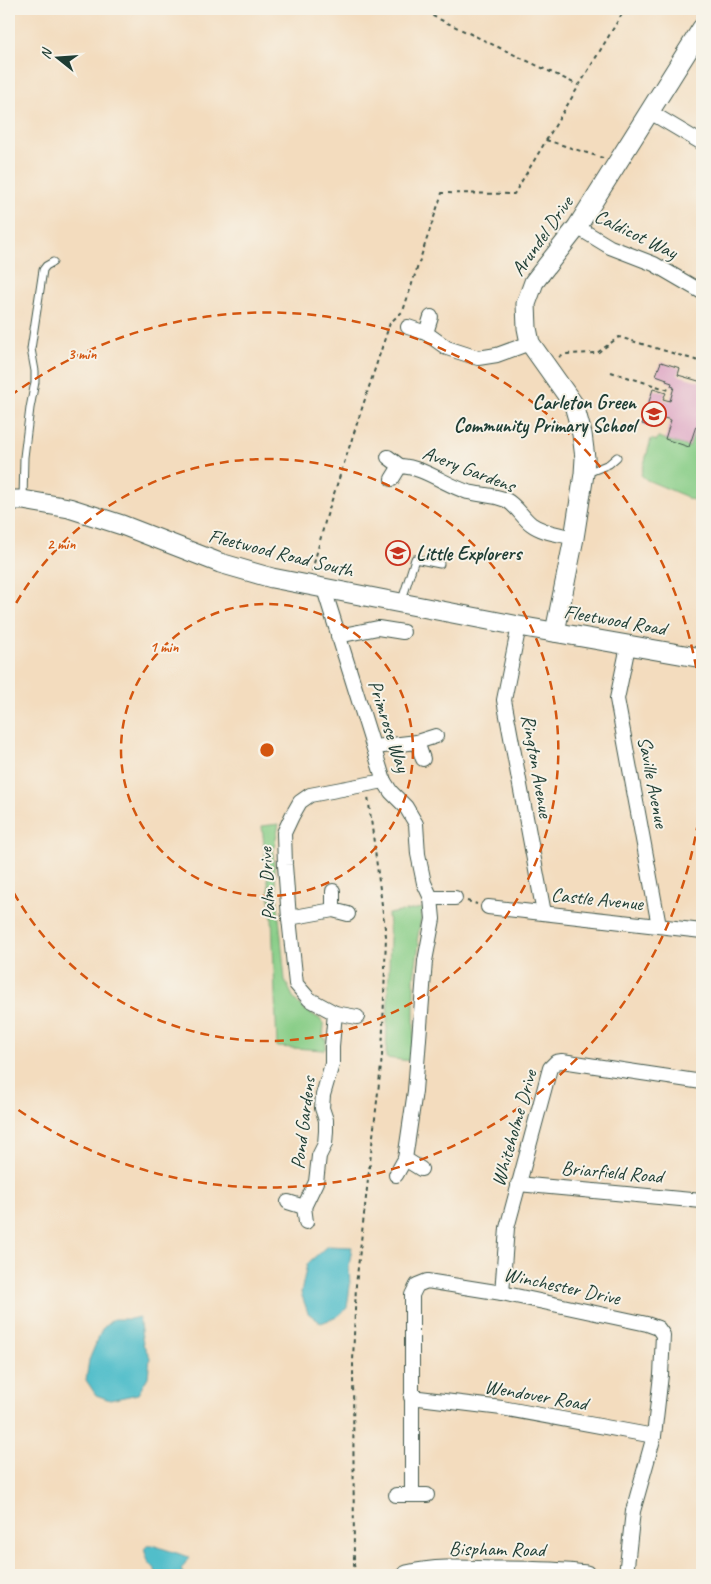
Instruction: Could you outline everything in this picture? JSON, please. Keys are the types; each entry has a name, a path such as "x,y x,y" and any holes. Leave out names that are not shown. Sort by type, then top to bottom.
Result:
{"street":[{"name":"Arundel Drive","path":"555,632 574,538 585,458 582,434 574,405 530,343 526,304 534,282 577,228 702,28"},
{"path":"650,112 702,144"},
{"name":"Caldicot Way","path":"577,228 610,247 654,264 702,292"},
{"path":"426,333 430,318"},
{"path":"408,327 426,333 447,348 478,358 496,355 530,343"},
{"name":"Avery Gardens","path":"388,457 400,466 413,468 452,486 508,501 530,524 543,530 574,538"},
{"name":"Avery Gardens","path":"392,479 400,466"},
{"name":"Fleetwood Road South","path":"16,500 69,508 122,525 220,564 272,578 519,626"},
{"name":"Primrose Way","path":"316,587 338,636 384,780 391,792 406,807 416,824 418,854 424,883 432,898 433,919 425,961 415,1091 405,1159 396,1175"},
{"name":"Fleetwood Road","path":"519,626 702,658"},
{"name":"Rington Avenue","path":"519,626 504,700 544,913"},
{"path":"338,636 378,628 403,632"},
{"name":"Saville Avenue","path":"628,646 617,699 659,926"},
{"path":"375,747 417,742 436,736"},
{"path":"417,742 423,759"},
{"name":"Palm Drive","path":"357,1017 335,1013 309,999 296,984 289,918 284,833 300,802 310,795 384,780"},
{"path":"333,890 333,910"},
{"path":"432,898 455,898"},
{"name":"Castle Avenue","path":"488,908 702,931"},
{"path":"289,918 333,910 348,914"},
{"name":"Pond Gardens","path":"304,1206 316,1182 318,1156 325,1144 326,1120 322,1108 323,1096 332,1064 335,1013"},
{"name":"Whiteholme Drive","path":"502,1293 507,1228 550,1068 556,1062 562,1061 702,1082"},
{"path":"405,1159 421,1169"},
{"name":"Briarfield Road","path":"518,1184 702,1201"},
{"path":"288,1202 304,1206 306,1222"},
{"name":"Winchester Drive","path":"412,1495 412,1295 416,1285 427,1281 502,1293 658,1328 663,1335 661,1375 654,1436 633,1511 626,1575"},
{"name":"Wendover Road","path":"411,1398 502,1408 654,1436"},
{"path":"396,1495 427,1495"},
{"name":"Bispham Road","path":"407,1575 423,1571 451,1570 538,1571 586,1575"}],"lane":[{"path":"16,500 35,382 31,349 42,270 53,262"},
{"path":"584,474 609,464 617,457"},
{"path":"401,604 415,560 440,564"}],"path":[{"path":"418,9 579,85"},
{"path":"316,587 326,518 390,323 403,311 442,193 514,194 625,9"},
{"path":"546,140 618,162"},
{"path":"545,363 564,354 597,353 619,337 702,362"},
{"path":"611,372 669,390"},
{"path":"356,1575 353,1519 353,1362 356,1285 382,1057 386,936 367,784"},
{"path":"455,898 488,908"}],"green space":[{"path":"696,426 702,428 702,502 689,499 647,480 641,475 651,439 656,441 658,437 689,447"},
{"path":"279,824 273,853 285,980 294,999 304,1009 320,1019 324,1025 323,1037 326,1039 326,1048 324,1050 277,1047 272,918 262,826"},
{"path":"423,908 417,941 419,944 414,977 414,1045 410,1061 386,1058 390,939 388,914"}],"water":[{"path":"327,1246 352,1247 349,1266 350,1286 347,1308 337,1317 321,1323 308,1313 301,1293 307,1264"},
{"path":"139,1317 143,1344 150,1357 148,1377 138,1394 110,1400 96,1395 86,1380 89,1360 102,1329 113,1319"},
{"path":"148,1545 189,1557 181,1570 184,1575 156,1575 155,1569 148,1561 144,1549"}],"building":[{"path":"661,362 680,368 678,375 702,382 702,428 696,426 689,447 665,439 671,420 657,416 654,428 642,424 653,389 666,393 663,399 670,401 674,387 671,386 672,383 656,375"}],"place":[{"name":"Carleton Green Community Primary School","path":"654,414"},
{"name":"Little Explorers","path":"398,553"}]}
